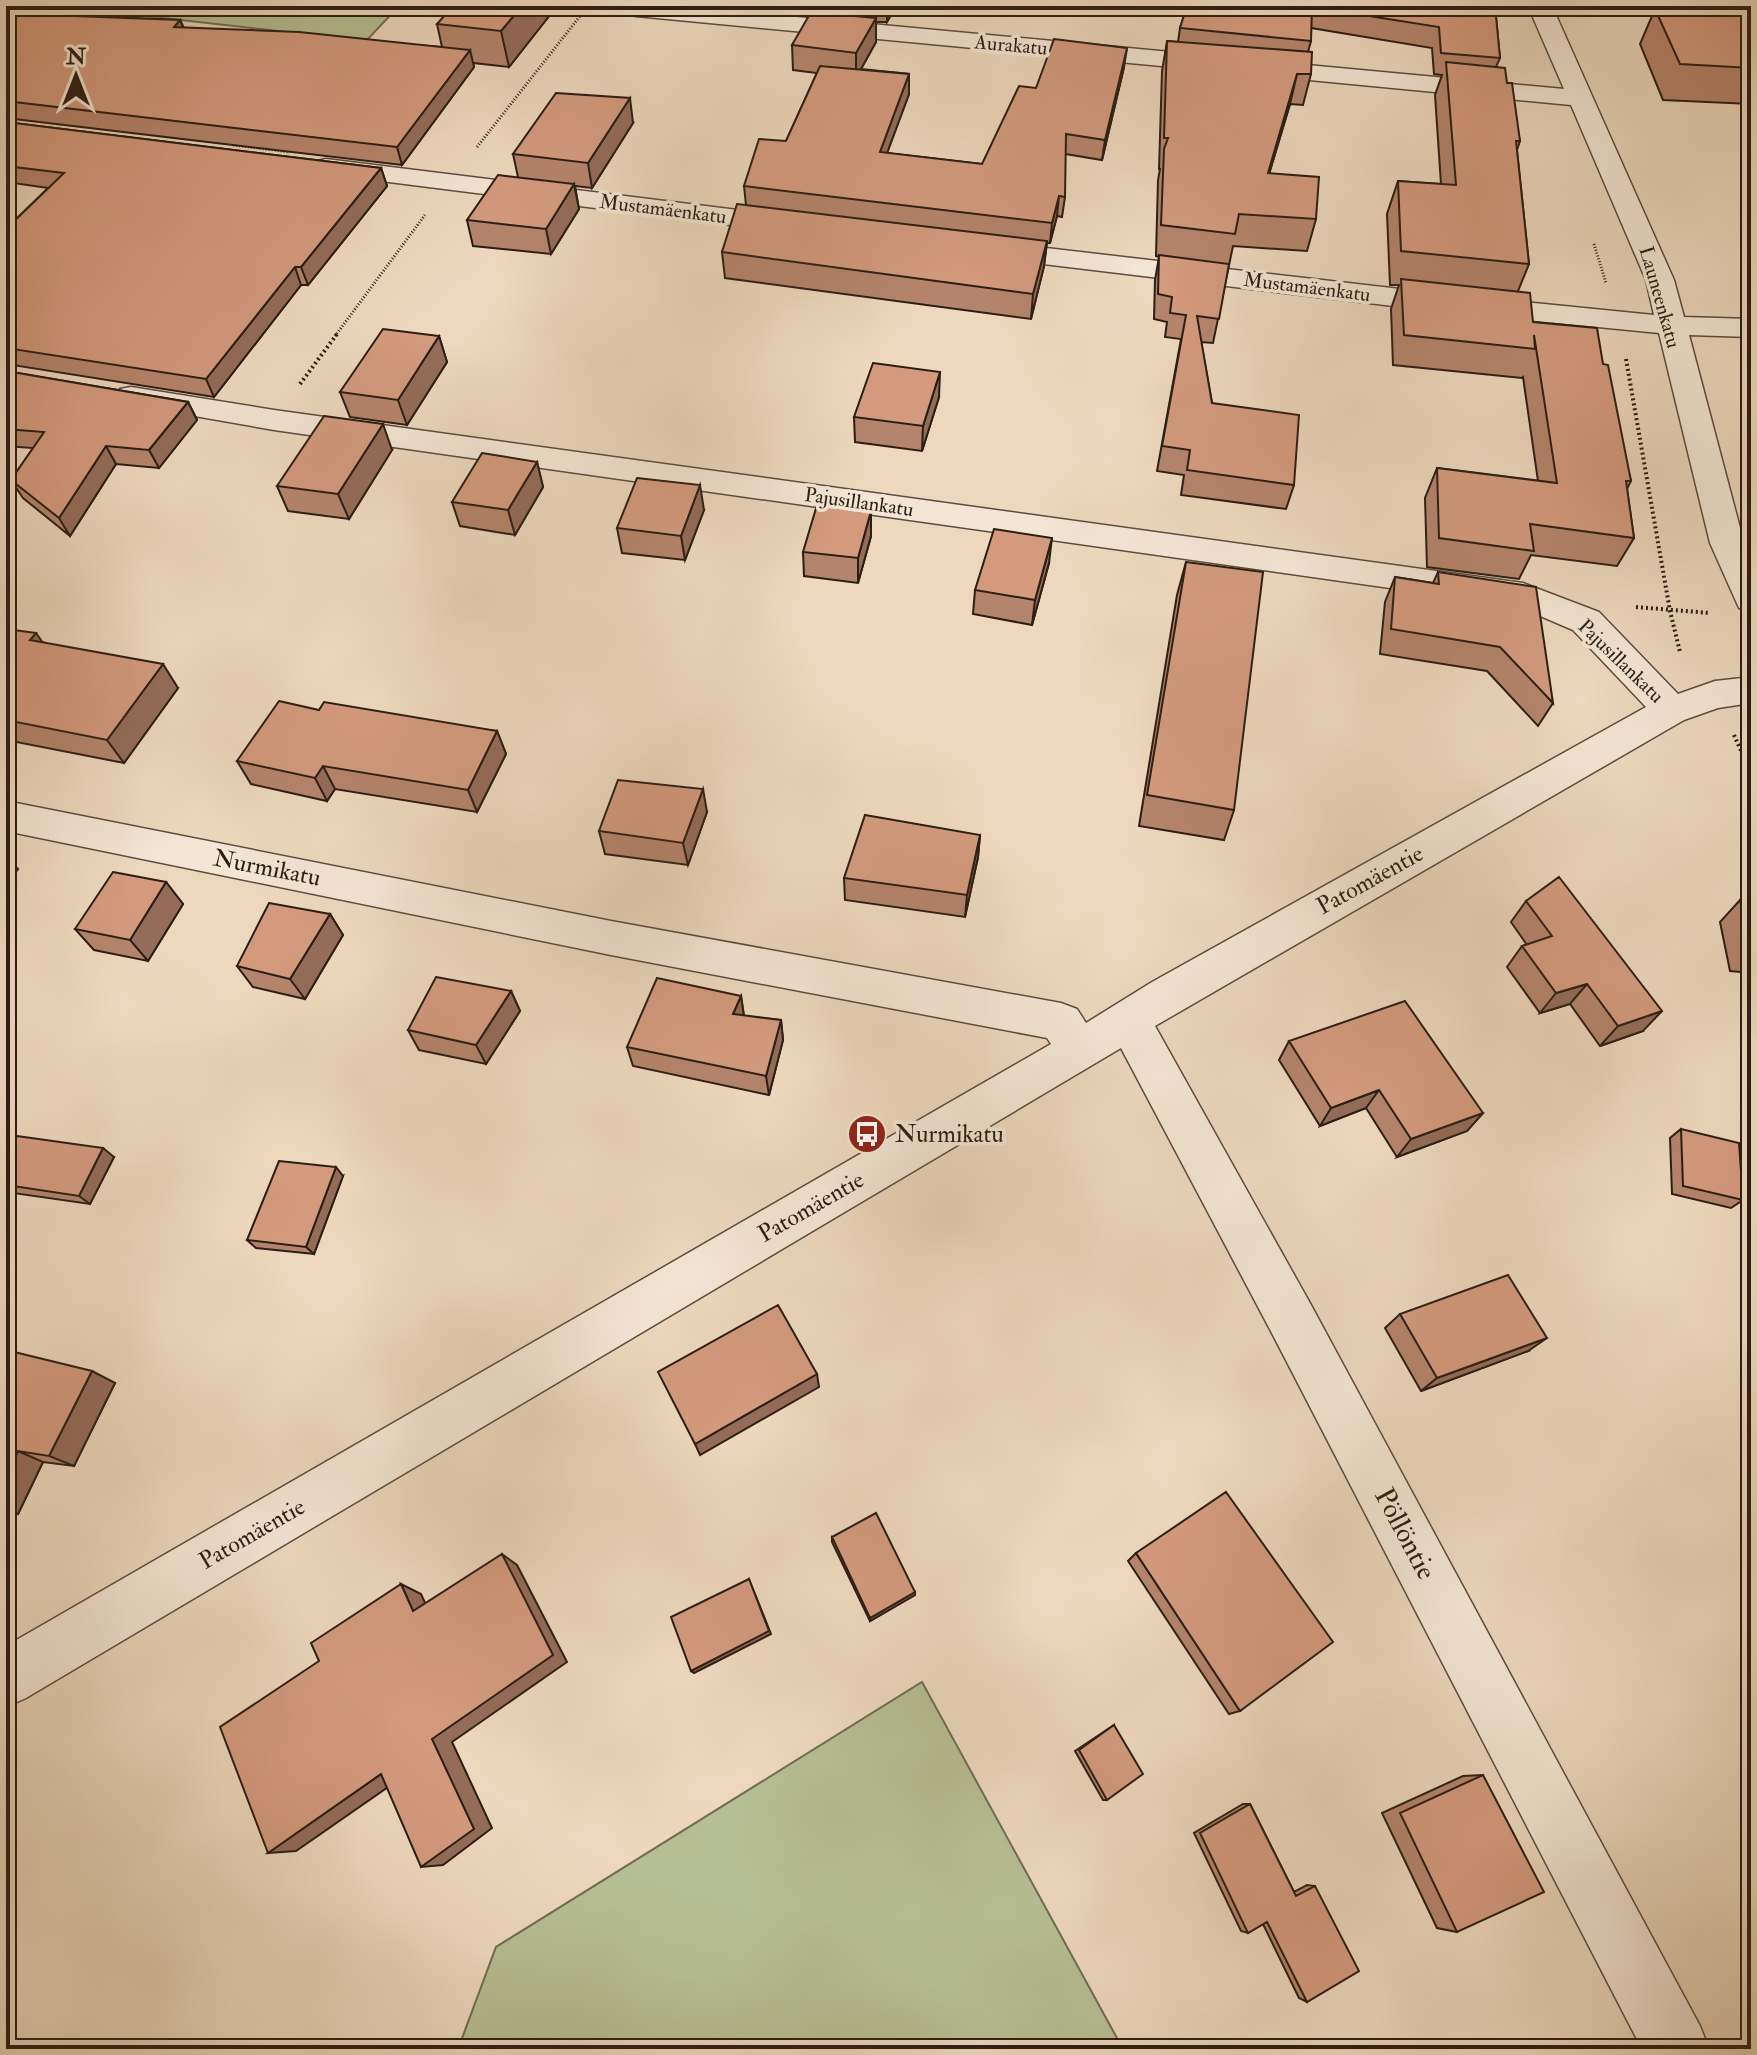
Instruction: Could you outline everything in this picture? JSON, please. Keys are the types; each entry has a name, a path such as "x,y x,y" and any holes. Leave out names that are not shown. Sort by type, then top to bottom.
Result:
{"street":[{"name":"Launeenkatu","path":"1540,6 1660,280 1727,543 1751,599"},
{"name":"Aurakatu","path":"636,9 1579,98"},
{"name":"Mustamäenkatu","path":"306,165 813,227"},
{"name":"Mustamäenkatu","path":"955,245 1435,302 1669,325 1751,328"},
{"name":"Pajusillankatu","path":"100,391 274,420 1523,595 1586,621 1659,697"},
{"name":"Patomäentie","path":"6,1678 1129,1021 1659,697 1751,690"},
{"name":"Nurmikatu","path":"6,816 611,938 1061,1022 1080,1050"},
{"name":"Pöllöntie","path":"1129,1021 1293,1322 1677,2049"}],"path":[{"path":"1591,235 1606,277 1605,289 1590,298 1566,301 1568,330 1602,343 1626,357 1670,611 1683,663 1659,697"}],"green space":[{"path":"56,6 399,6 366,41"},
{"path":"922,1682 1123,2049 458,2049 496,1947"}],"building":[{"path":"453,6 522,6 501,31 437,24"},
{"path":"1187,6 1495,6 1500,58 1441,53 1439,27 1312,7 1311,41 1180,28"},
{"path":"6,8 80,12 76,16 180,20 174,27 299,32 470,50 397,147 6,101"},
{"path":"1655,9 1741,13 1751,32 1751,68 1680,64"},
{"path":"811,12 876,18 856,53 792,45"},
{"path":"1054,39 1127,48 1105,140 1066,134 1065,197 1059,196 1052,223 744,186 759,139 786,141 820,66 909,74 880,152 982,164 1019,86 1036,88"},
{"path":"1167,41 1312,52 1311,74 1297,74 1268,173 1319,177 1316,219 1239,214 1235,234 1161,225 1164,149 1168,138 1164,138"},
{"path":"1446,62 1505,68 1507,83 1512,83 1520,141 1516,141 1529,264 1401,251 1398,181 1456,185"},
{"path":"556,93 630,98 588,163 513,154"},
{"path":"6,122 381,168 301,267 295,267 206,379 6,348 6,229 64,173 6,166"},
{"path":"498,175 574,184 546,229 467,220"},
{"path":"737,204 1047,241 1033,294 722,252"},
{"path":"1159,255 1229,264 1219,319 1197,316 1212,403 1299,415 1294,485 1187,470 1190,450 1162,446 1186,315 1170,313 1172,297 1158,294"},
{"path":"1401,279 1530,293 1533,322 1597,328 1603,364 1608,365 1631,481 1626,481 1634,538 1530,524 1534,551 1439,538 1437,468 1557,483 1534,335 1535,349 1404,335"},
{"path":"383,329 439,336 398,400 340,392"},
{"path":"873,363 940,372 923,426 854,417"},
{"path":"6,371 188,402 149,450 106,446 59,518 11,480 44,432 6,429"},
{"path":"324,416 383,424 338,494 277,486"},
{"path":"482,453 537,462 508,510 452,502"},
{"path":"637,478 700,485 681,536 617,528"},
{"path":"817,505 871,511 858,558 803,552"},
{"path":"994,529 1052,538 1035,600 975,590"},
{"path":"1186,562 1263,572 1234,810 1147,795"},
{"path":"1438,572 1536,587 1553,703 1500,647 1391,629 1395,577 1439,584"},
{"path":"6,629 36,633 30,640 163,664 107,740 6,720"},
{"path":"279,701 319,710 324,702 497,731 468,790 323,766 315,778 237,761"},
{"path":"618,780 703,789 683,843 599,831"},
{"path":"865,815 980,835 967,895 844,878"},
{"path":"113,872 166,882 130,940 75,929"},
{"path":"1559,877 1662,1011 1618,1026 1587,984 1556,993 1522,946 1552,936 1526,901"},
{"path":"1740,900 1751,902 1751,950"},
{"path":"269,903 330,914 290,979 237,966"},
{"path":"436,977 511,991 476,1045 408,1030"},
{"path":"657,978 741,996 733,1014 781,1020 766,1076 627,1047"},
{"path":"1405,1001 1483,1113 1411,1139 1379,1090 1331,1108 1289,1041"},
{"path":"1681,1129 1739,1143 1743,1200 1683,1186"},
{"path":"17,1136 103,1148 79,1196 6,1185 6,1156"},
{"path":"279,1161 336,1167 306,1247 247,1240"},
{"path":"1508,1275 1547,1338 1437,1378 1400,1314"},
{"path":"778,1305 817,1374 695,1444 658,1372"},
{"path":"6,1350 92,1371 49,1456 18,1451 6,1474"},
{"path":"1226,1492 1333,1642 1240,1711 1136,1553"},
{"path":"876,1513 915,1592 870,1618 832,1537"},
{"path":"502,1554 553,1655 432,1739 474,1829 421,1867 381,1774 268,1853 220,1727 319,1661 311,1643 401,1584 413,1611"},
{"path":"749,1579 769,1631 691,1671 671,1617"},
{"path":"1114,1725 1143,1774 1107,1800 1079,1750"},
{"path":"1483,1775 1544,1892 1457,1932 1400,1813"},
{"path":"1250,1804 1296,1896 1315,1886 1359,1971 1307,2002 1267,1922 1248,1933 1200,1833"}],"place":[{"name":"Nurmikatu","path":"867,1134"}]}
